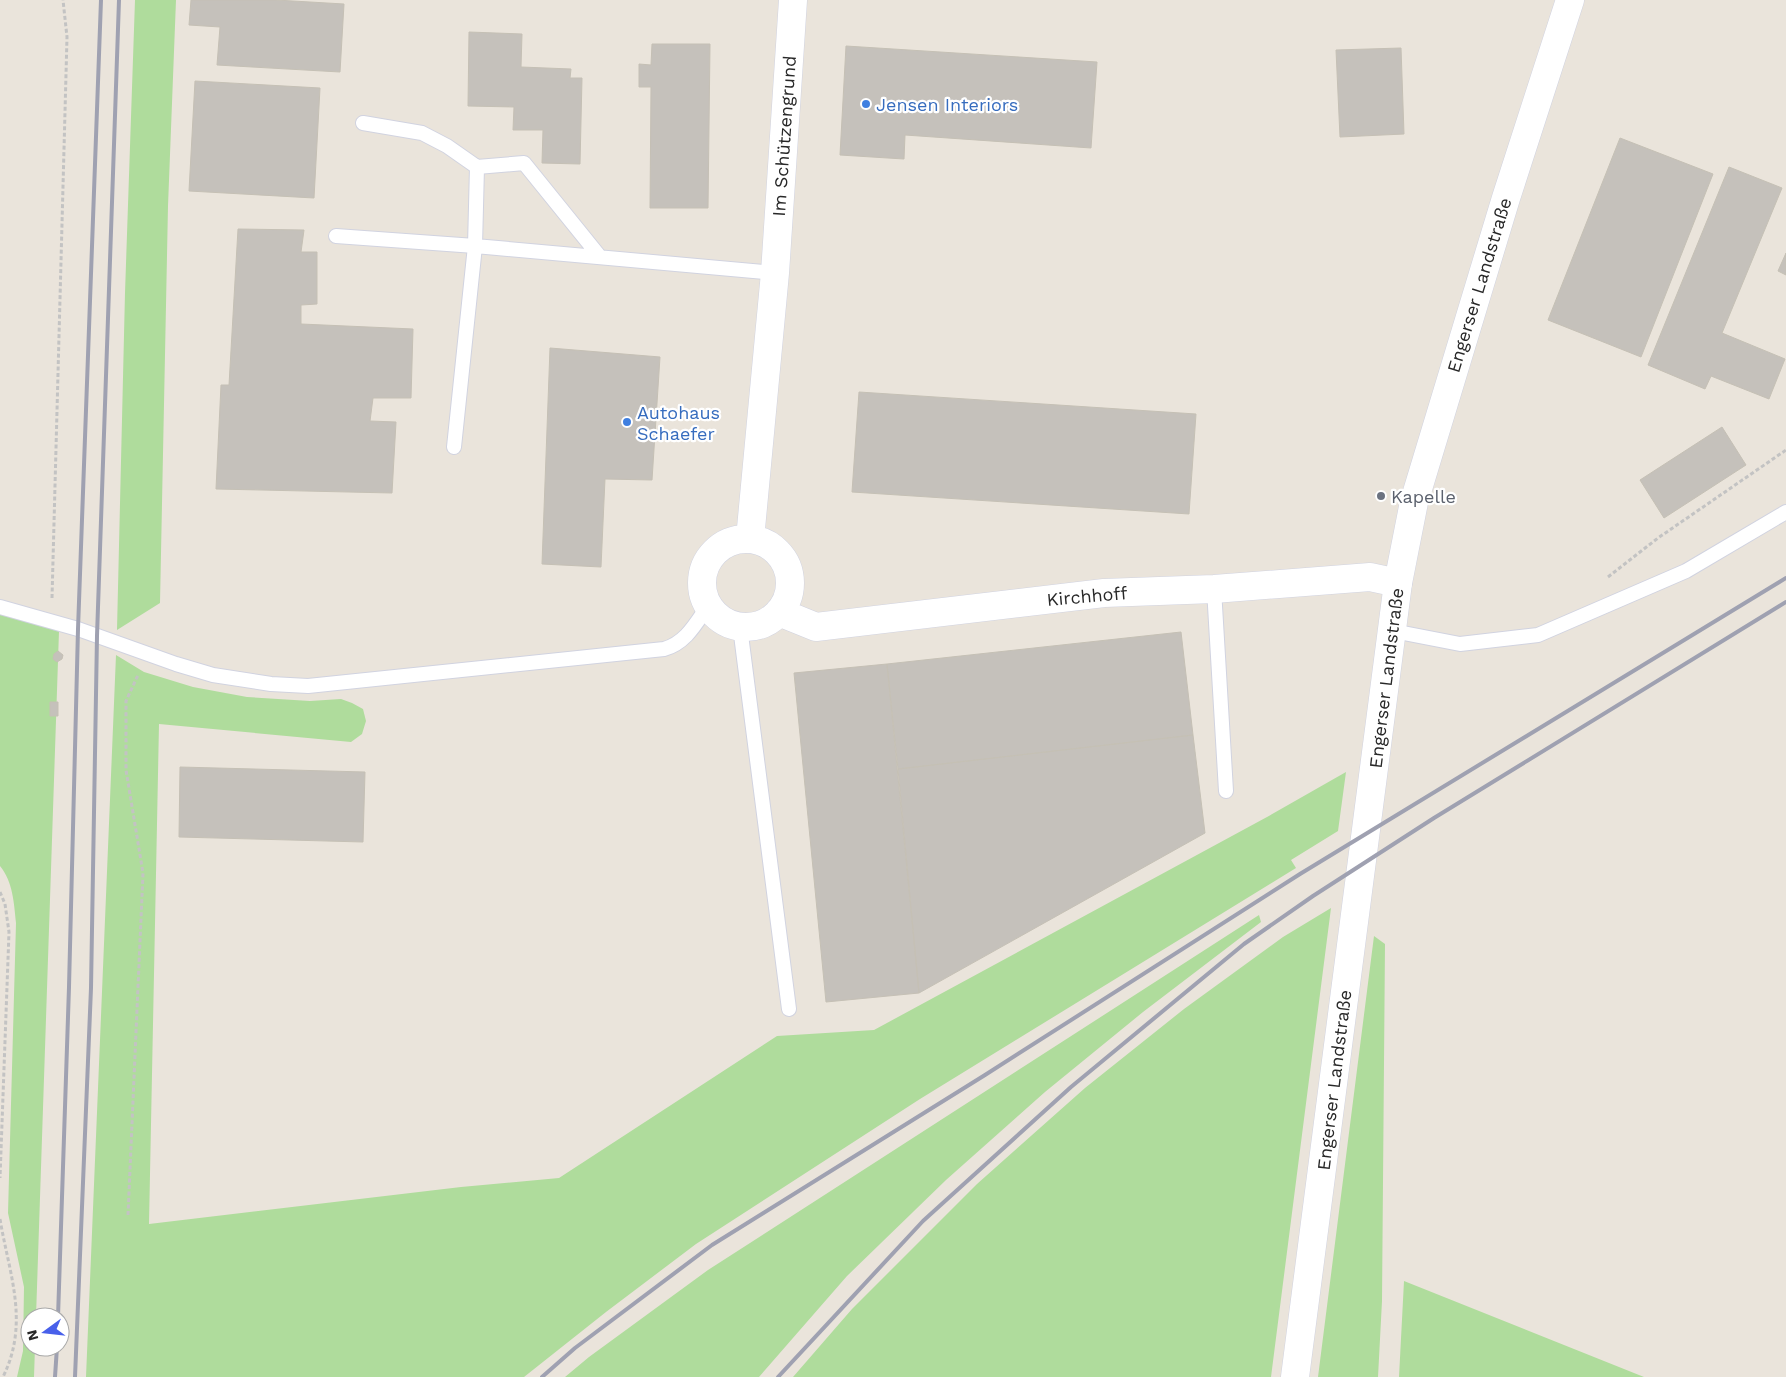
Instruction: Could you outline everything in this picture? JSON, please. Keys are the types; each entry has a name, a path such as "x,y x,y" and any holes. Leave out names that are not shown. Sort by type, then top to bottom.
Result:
{"street":[{"name":"Im Schützengrund","path":"750,539 775,273 793,0"},
{"name":"Engerser Landstraße","path":"1296,1377 1398,583 1414,502 1506,198 1570,0"},
{"path":"742,539 765,543 778,553 787,566 790,581 789,592 784,606 767,622 756,626 740,627 730,624 717,616 708,606 702,585 704,570 715,552 727,543 742,539"},
{"name":"Kirchhoff","path":"779,612 816,627 1104,593 1214,588 1370,577 1398,583"}],"lane":[{"path":"363,124 422,133 447,146 477,167 524,163 600,257"},
{"path":"454,447 475,246 477,167"},
{"path":"336,236 475,246 775,273"},
{"path":"1393,631 1460,644 1538,635 1686,570 1786,512"},
{"path":"1214,588 1226,791"},
{"path":"0,607 51,621 176,664 240,680 308,686 664,649 674,646 683,640 708,606"},
{"path":"740,627 789,1009"}],"path":[{"path":"51,621 67,37 63,0"},
{"path":"1604,580 1653,542 1786,450"},
{"path":"128,1216 143,873 126,770 126,701 148,654"},
{"path":"0,892 5,904 9,932 0,1178"},
{"path":"0,1219 16,1297 15,1340 3,1377"}],"green space":[{"path":"135,0 176,0 168,206 160,603 117,630 125,293"},
{"path":"0,614 59,631 36,1307 24,1307 24,1287 8,1213 16,923 10,886 0,866"},
{"path":"116,655 144,672 193,687 247,697 310,701 341,699 363,709 366,721 362,734 351,742 159,724 149,1224 461,1187 559,1178 777,1036 874,1030 1267,817 1346,772 1338,831 1291,860 1296,868 920,1099 696,1244 524,1377 86,1377"},
{"path":"1331,908 1271,1377 793,1377 852,1309 977,1184 1085,1088 1184,1009 1283,937"},
{"path":"1259,915 1261,922 1143,1012 1045,1092 946,1180 847,1276 759,1377 565,1377 589,1357 708,1270"},
{"path":"1374,936 1385,944 1382,1301 1378,1377 1318,1377"},
{"path":"1404,1281 1644,1377 1399,1377"},
{"path":"22,1357 35,1357 34,1377 17,1377"}],"building":[{"path":"191,0 276,0 344,4 340,72 217,65 220,27 189,25"},
{"path":"469,32 522,34 521,67 571,69 570,78 582,78 580,164 542,163 543,130 513,130 514,107 468,106"},
{"path":"652,44 710,44 708,208 650,208 651,87 639,87 639,64 651,65"},
{"path":"846,46 1097,62 1091,148 905,135 904,159 840,155"},
{"path":"1401,48 1404,134 1340,137 1336,50"},
{"path":"195,81 320,88 314,198 189,191"},
{"path":"1620,138 1713,174 1641,357 1548,320"},
{"path":"1729,167 1782,188 1722,333 1785,359 1769,399 1711,376 1705,389 1648,365"},
{"path":"238,229 304,230 301,252 317,252 317,304 301,305 301,324 413,329 411,398 373,398 370,421 396,422 392,493 216,489 221,385 229,385"},
{"path":"1786,253 1786,275 1778,271"},
{"path":"550,348 660,357 652,480 605,479 601,567 542,564"},
{"path":"859,392 1196,414 1189,514 852,492"},
{"path":"1722,427 1746,465 1664,518 1640,480"},
{"path":"1181,632 1193,735 898,769 887,664"},
{"path":"58,651 63,655 62,659 57,662 53,659 54,654"},
{"path":"887,664 919,993 826,1002 794,673"},
{"path":"50,702 58,702 58,716 50,716"},
{"path":"1193,735 1205,833 919,993 898,769"},
{"path":"180,767 365,772 363,842 179,837"}],"railway":[{"path":"58,1307 78,629 101,0"},
{"path":"75,1377 91,988 97,636 119,0"},
{"path":"542,1377 575,1348 712,1245 985,1075 1300,874 1786,578"},
{"path":"778,1377 923,1221 1071,1087 1244,944 1313,896 1434,818 1786,602"},
{"path":"55,1377 56,1357"}],"place":[{"name":"Jensen Interiors","path":"866,104"},
{"name":"Autohaus Schaefer","path":"627,422"},
{"name":"Kapelle","path":"1381,496"}]}
